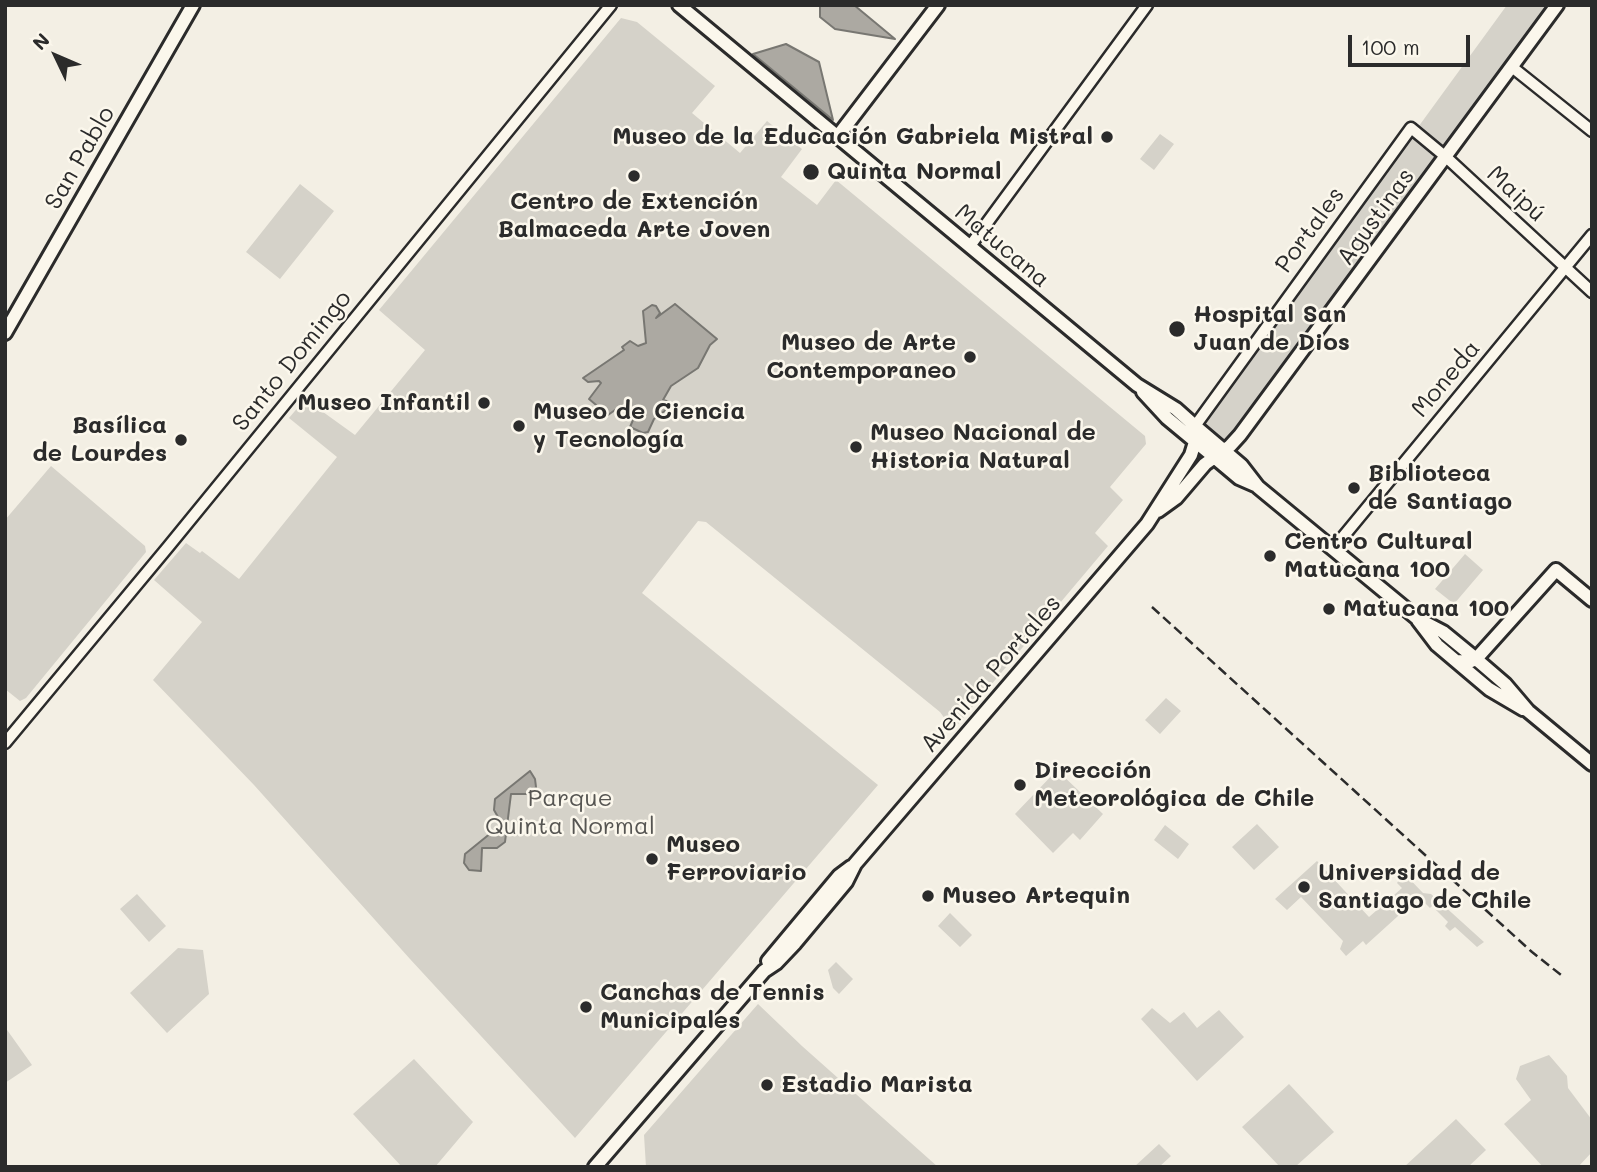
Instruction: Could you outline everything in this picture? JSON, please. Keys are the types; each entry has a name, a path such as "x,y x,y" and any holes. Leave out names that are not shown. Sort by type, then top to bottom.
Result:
{"main road":[{"name":"San Pablo","path":"5,333 193,5"},
{"name":"Matucana","path":"679,5 1137,385 1175,409 1195,426 1239,478 1258,487 1418,619 1443,632 1476,659 1505,684 1528,711 1592,764"},
{"path":"838,136 938,5"},
{"name":"Agustinas","path":"1219,454 1236,441 1287,374 1557,5"},
{"name":"Matucana","path":"1137,385 1159,411 1195,442 1219,454"},
{"name":"Avenida Portales","path":"1157,511 1166,492 1191,455 1195,442 1195,426"},
{"name":"Avenida Portales","path":"594,1167 764,971 776,963 794,943 846,882 855,864 1157,511 1176,498 1205,464 1219,454"},
{"path":"1457,662 1476,659 1556,570 1592,600"},
{"name":"Matucana","path":"1418,619 1432,639 1457,662 1500,696 1528,711"}],"street":[{"name":"Santo Domingo","path":"5,743 611,5"},
{"path":"970,246 1147,5"},
{"path":"1511,67 1592,131"},
{"name":"Maipú","path":"1411,128 1446,156 1592,292"},
{"name":"Portales","path":"1195,426 1411,128"},
{"name":"Moneda","path":"1333,549 1592,235"}],"green space":[{"path":"1507,5 1551,5 1226,445 1202,424"},
{"name":"Parque Quinta Normal","path":"621,18 637,22 715,86 692,113 740,153 767,121 802,149 781,177 817,205 836,180 1145,436 1146,444 1110,487 1123,500 1095,533 1108,546 953,730 940,712 706,522 698,521 642,593 878,785 575,1138 254,785 153,680 202,622 154,580 186,543 200,553 202,551 239,579 337,457 289,418 305,399 355,435 425,350 379,310"},
{"path":"1160,134 1174,144 1154,170 1140,159"},
{"path":"300,184 334,211 280,279 246,252"},
{"path":"51,466 145,546 146,552 26,698 20,701 5,689 5,520"},
{"path":"1465,554 1483,570 1454,604 1435,589"},
{"path":"1166,698 1181,711 1160,734 1145,720"},
{"path":"1057,770 1103,814 1080,840 1073,833 1053,853 1015,814"},
{"path":"1257,824 1279,847 1254,870 1232,847"},
{"path":"1165,825 1189,844 1178,859 1154,840"},
{"path":"1317,861 1369,917 1402,888 1393,874 1399,868 1423,893 1431,894 1484,942 1477,947 1455,927 1450,931 1445,926 1448,922 1419,897 1366,945 1363,941 1346,956 1340,949 1343,941 1301,897 1287,910 1275,899"},
{"path":"137,894 166,926 149,942 120,909"},
{"path":"950,913 972,935 960,947 938,926"},
{"path":"178,948 203,950 209,994 167,1033 130,993"},
{"path":"836,962 853,979 839,994 833,988 828,970"},
{"name":"Estadio Marista","path":"758,1004 938,1167 646,1167 644,1135"},
{"path":"1152,1008 1170,1023 1184,1012 1197,1028 1219,1010 1244,1037 1197,1081 1141,1019"},
{"path":"5,1027 32,1065 5,1083"},
{"path":"1549,1055 1567,1076 1568,1088 1592,1120 1592,1152 1578,1167 1543,1167 1504,1124 1531,1100 1516,1079 1520,1066"},
{"path":"414,1059 473,1122 435,1167 402,1167 353,1114"},
{"path":"1289,1084 1334,1132 1295,1167 1280,1167 1242,1127"},
{"path":"1456,1119 1486,1150 1468,1167 1404,1167"},
{"path":"1159,1144 1171,1156 1159,1167 1134,1167"}],"shaded area":[{"path":"820,5 854,5 895,39 835,29 820,17"},
{"path":"786,44 819,62 833,120 753,54"},
{"path":"675,304 717,339 710,345 698,368 671,386 663,400 670,402 666,410 654,419 648,432 643,433 630,427 633,420 622,405 608,415 589,399 601,383 588,382 583,378 624,350 622,347 630,341 638,346 646,343 643,311 652,305 656,306 660,313 656,318"},
{"path":"530,771 536,787 528,794 511,794 505,842 497,848 482,848 481,871 469,870 464,863 465,854 502,824 494,810 495,799"}],"railway":[{"path":"1152,607 1532,952 1561,975"}],"place":[{"name":"Museo de la Educación Gabriela Mistral","path":"1107,137"},
{"name":"Quinta Normal","path":"811,172"},
{"name":"Centro de Extención Balmaceda Arte Joven","path":"634,176"},
{"name":"Hospital San Juan de Dios","path":"1177,329"},
{"name":"Museo de Arte Contemporaneo","path":"970,357"},
{"name":"Museo Infantil","path":"484,403"},
{"name":"Museo de Ciencia y Tecnología","path":"519,426"},
{"name":"Basílica de Lourdes","path":"181,440"},
{"name":"Museo Nacional de Historia Natural","path":"856,447"},
{"name":"Biblioteca de Santiago","path":"1354,488"},
{"name":"Centro Cultural Matucana 100","path":"1270,556"},
{"name":"Matucana 100","path":"1329,609"},
{"name":"Dirección Meteorológica de Chile","path":"1020,785"},
{"name":"Museo Ferroviario","path":"652,859"},
{"name":"Universidad de Santiago de Chile","path":"1304,887"},
{"name":"Museo Artequin","path":"928,896"},
{"name":"Canchas de Tennis Municipales","path":"586,1007"},
{"name":"Estadio Marista","path":"767,1085"}]}
